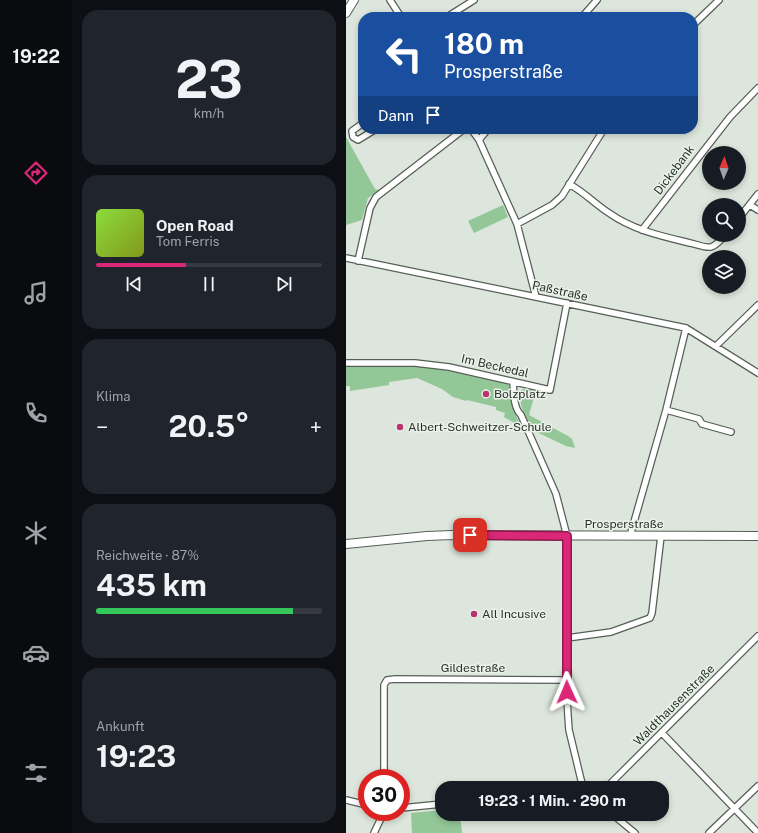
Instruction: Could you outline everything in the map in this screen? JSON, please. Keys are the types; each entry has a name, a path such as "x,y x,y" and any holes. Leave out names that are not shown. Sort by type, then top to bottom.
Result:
{"main road":[{"path":"346,12 354,0"},
{"name":"Prosperstraße","path":"346,544 427,536 758,536"}],"street":[{"path":"390,0 398,12"},
{"path":"455,12 474,0"},
{"path":"586,12 597,0"},
{"path":"698,20 719,0"},
{"name":"Dickebank","path":"642,230 730,117 758,88"},
{"path":"358,127 352,131 353,137 358,140 368,134"},
{"path":"358,261 370,208 376,197 458,134"},
{"path":"475,134 479,140 517,224 536,296"},
{"path":"479,140 484,134"},
{"path":"517,224 552,205 562,196 601,134"},
{"path":"569,184 609,214 630,226 660,236 709,247 719,242"},
{"path":"746,209 758,194"},
{"path":"750,204 758,210"},
{"name":"Paßstraße","path":"346,258 686,328 758,373"},
{"name":"Im Beckedal","path":"346,363 415,363 449,367 550,390 567,304"},
{"path":"716,346 758,305"},
{"path":"630,536 666,410 686,328"},
{"path":"513,382 517,412 521,415 556,494 567,536 566,680 569,730 581,781"},
{"path":"666,410 699,419 702,424 731,432"},
{"path":"567,638 611,632 650,618 652,613 661,536"},
{"name":"Waldthausenstraße","path":"613,781 758,636"},
{"name":"Gildestraße","path":"384,769 384,685 387,680 566,680"},
{"path":"662,733 758,833"},
{"path":"709,833 758,786"},
{"path":"346,800 358,803"},
{"path":"410,807 435,805"},
{"path":"374,833 380,821"},
{"path":"620,821 635,833"}],"green space":[{"path":"346,137 375,189 379,190 368,198 362,220 346,225"},
{"path":"503,205 508,217 474,233 468,221"},
{"path":"346,366 429,367 506,383 510,386 514,410 521,427 504,417 505,413 496,410 496,407 453,397 442,389 417,378 389,382 389,385 350,391 350,386 346,386"},
{"path":"521,390 536,390 529,415 568,436 572,439 575,448 566,446 530,429 522,410 520,400"},
{"path":"435,811 435,821 461,821 462,833 412,833 411,813"}],"place":[{"name":"Bolzplatz","path":"486,394"},
{"name":"Albert-Schweitzer-Schule","path":"400,427"},
{"name":"All Incusive","path":"474,614"}],"route":[{"path":"470,535 567,536 567,692"}]}
